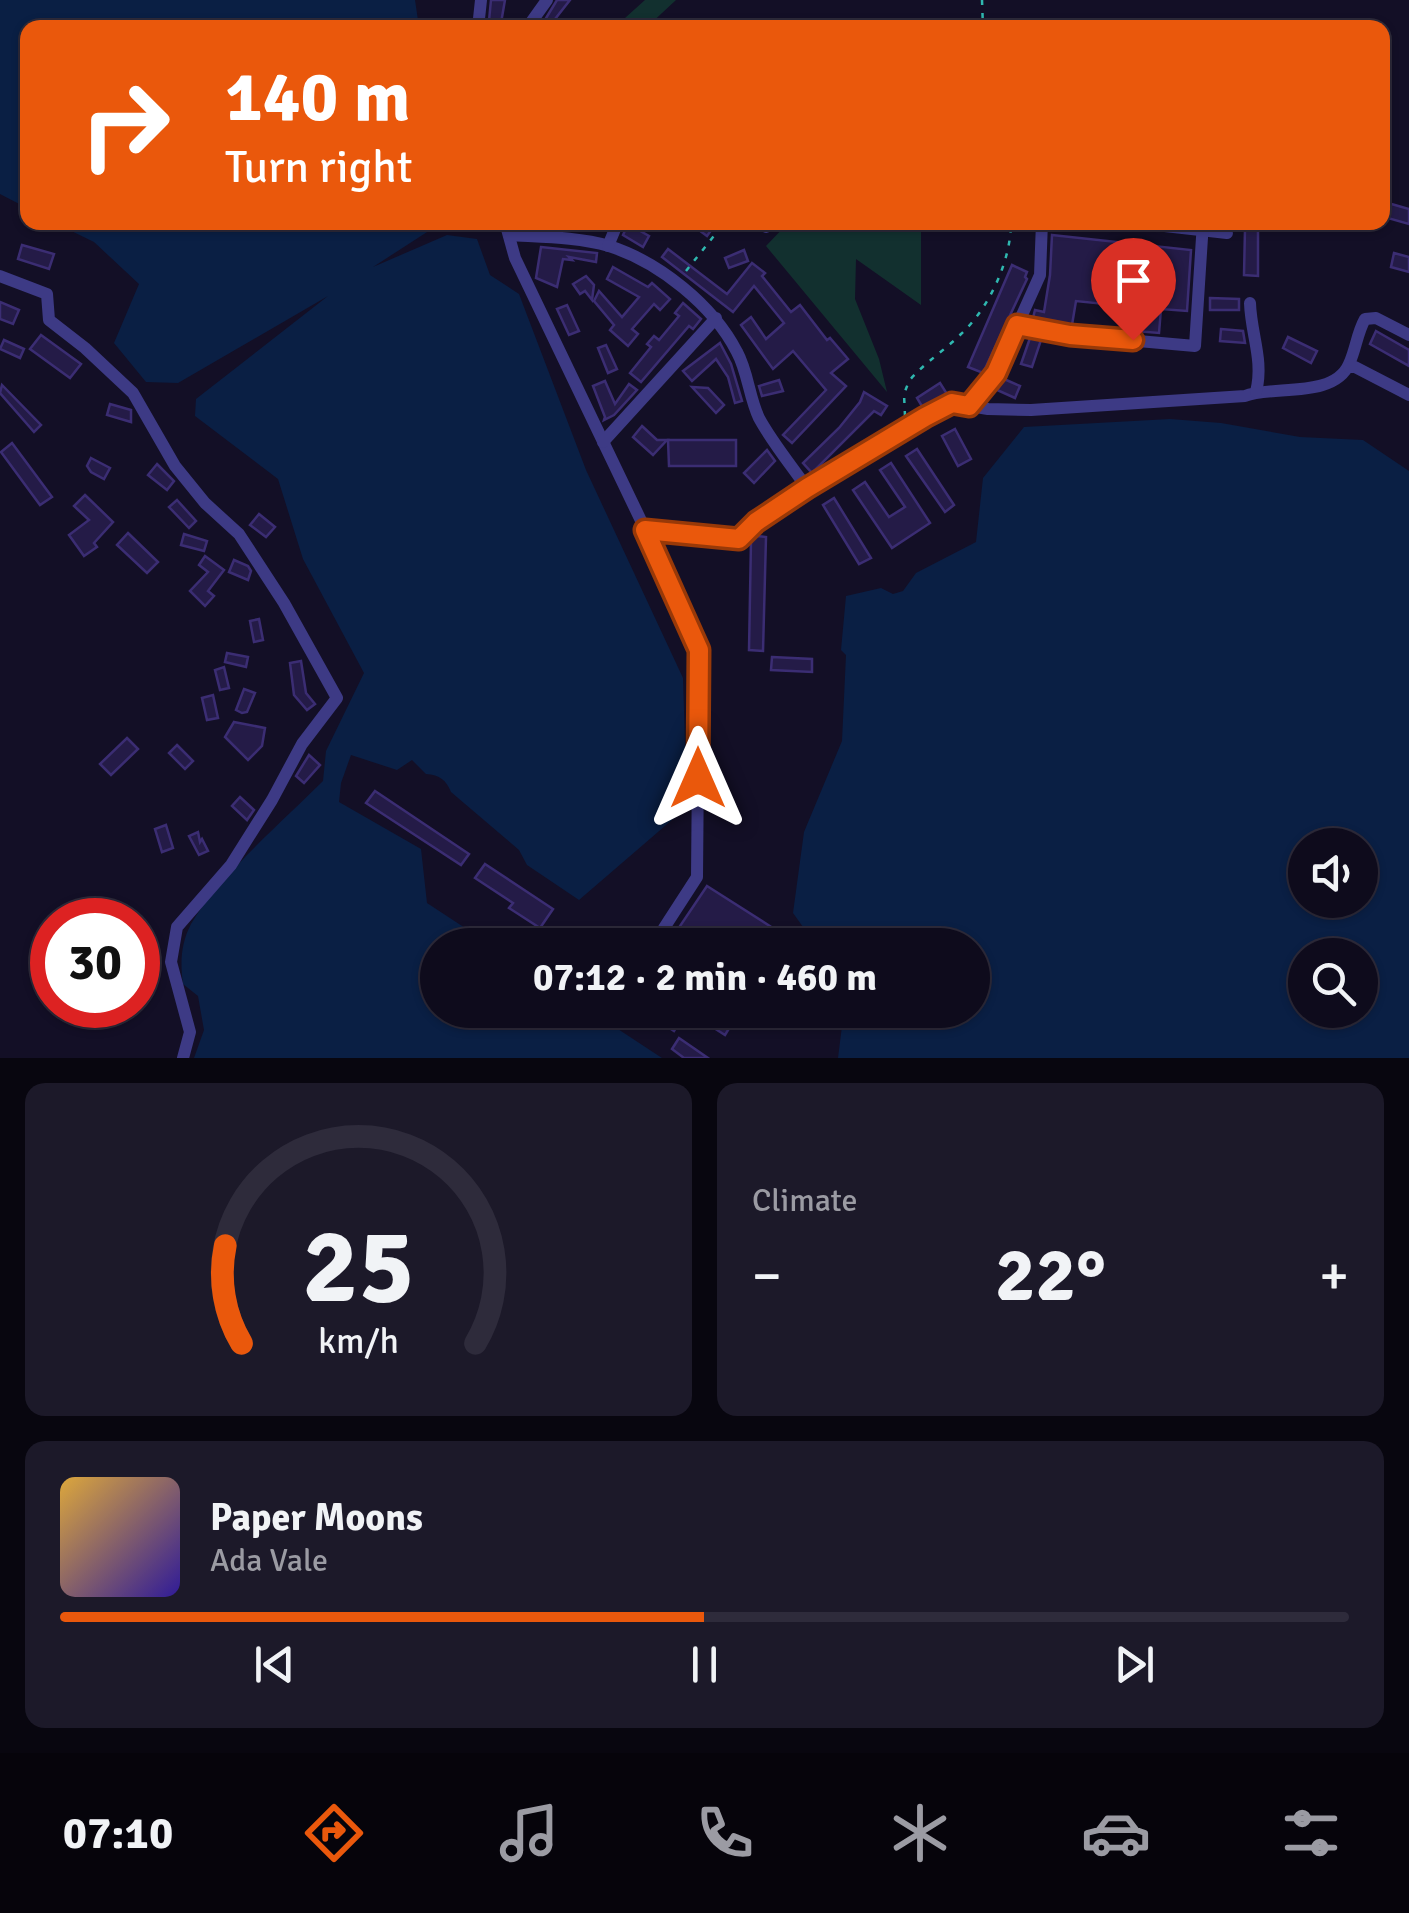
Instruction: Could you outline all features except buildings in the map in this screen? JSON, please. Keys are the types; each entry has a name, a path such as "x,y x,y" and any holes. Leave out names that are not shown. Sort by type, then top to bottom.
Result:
{"street":[{"path":"508,230 515,258 699,650 696,877 664,928"},
{"path":"518,230 608,246 654,267 716,318 740,356 758,416 807,488"},
{"path":"608,246 615,230"},
{"path":"969,406 996,373 1040,275 1042,230"},
{"path":"1017,325 1070,335 1196,346 1203,230"},
{"path":"1215,230 1227,233"},
{"path":"0,276 47,294 49,320 132,393 175,466 239,534 284,602 337,698 302,744 231,864 177,926 171,962 190,1032 182,1058"},
{"path":"1250,303 1260,357 1256,392"},
{"path":"604,442 716,318"},
{"path":"1349,367 1366,319 1376,318 1409,335"},
{"path":"645,530 739,539 756,522 807,488 952,403 1030,410 1245,396 1320,386 1349,367 1409,396"}],"path":[{"path":"676,284 720,230"},
{"path":"907,428 904,394 909,381 976,318 998,278 1011,230"}],"green space":[{"path":"645,0 676,0 655,20 623,20"},
{"path":"781,230 921,230 921,305 856,259 855,299 879,359 887,392 766,246"}],"water":[{"path":"0,0 415,0 418,20 20,20 20,204 0,194"},
{"path":"69,230 430,230 373,267 447,235 477,239 490,275 519,294 586,470 683,678 687,807 579,900 527,865 519,850 451,792 445,781 426,774 412,760 397,770 351,755 339,802 421,849 427,903 465,928 420,928 420,1028 616,1028 662,1058 194,1058 204,1030 198,996 183,984 182,953 191,924 234,868 323,781 326,751 364,673 303,559 278,479 195,416 196,399 328,296 178,383 146,382 114,343 139,284 94,242"},
{"path":"1170,419 1221,423 1300,437 1363,440 1409,471 1409,1058 838,1058 842,1028 990,1028 990,928 804,928 793,913 804,832 842,741 846,655 841,650 846,596 881,588 893,594 903,591 916,573 976,542 983,478 1024,427"}],"route":[{"path":"698,778 699,650 645,530 739,539 756,522 807,488 925,417 952,403 969,406 996,373 1017,325 1070,335 1133,340"}]}
